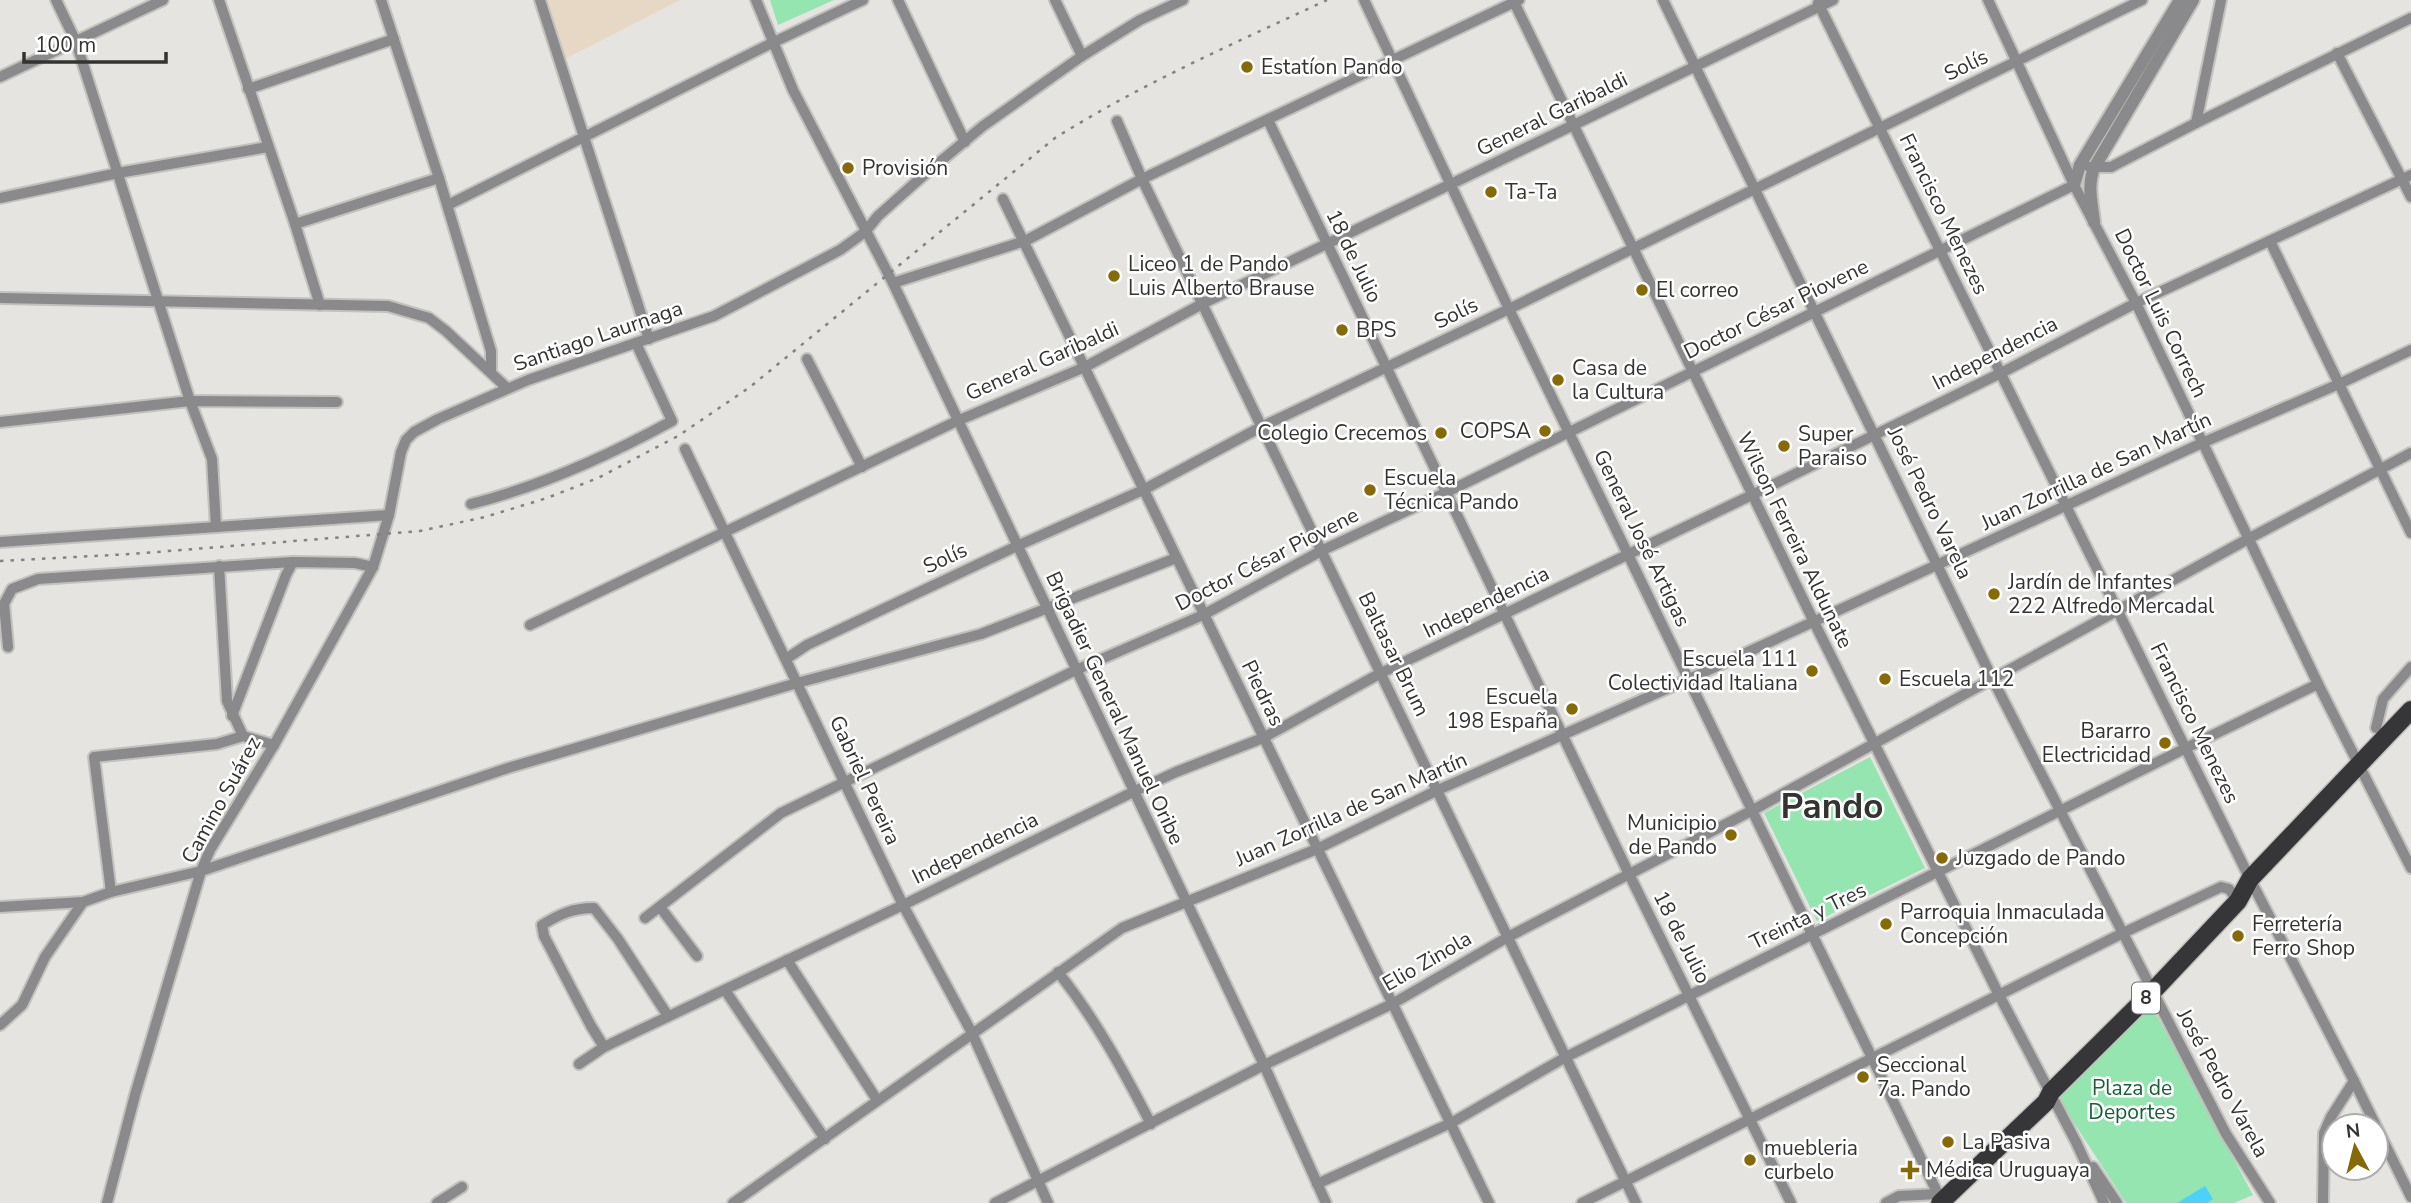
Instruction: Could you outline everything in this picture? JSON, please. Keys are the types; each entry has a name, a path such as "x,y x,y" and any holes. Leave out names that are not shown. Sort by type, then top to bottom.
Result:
{"highway":[{"name":"8","path":"1939,1200 2046,1102 2051,1092 2154,990 2238,901 2250,879 2411,710"}],"street":[{"path":"56,0 76,42 190,401 212,459 216,527"},
{"path":"0,78 163,0"},
{"path":"219,0 320,305"},
{"path":"381,0 448,205 491,351 491,372"},
{"path":"540,0 649,339"},
{"name":"Brigadier General Manuel Oribe","path":"756,0 793,90 893,284 1264,1065 1326,1203"},
{"path":"448,205 863,0"},
{"path":"898,0 965,142"},
{"path":"1055,0 1082,56"},
{"name":"Santiago Laurnaga","path":"389,515 401,452 406,440 414,432 507,388 714,316 840,250 865,232 878,216 965,142 1082,56 1140,20 1184,0"},
{"name":"General José Artigas","path":"1364,0 1509,309 1939,1200"},
{"name":"José Pedro Varela","path":"1663,0 1992,678 2226,1135 2267,1200"},
{"name":"General Garibaldi","path":"530,625 957,421 1085,367 1204,303 1696,67 1818,3 1833,0"},
{"name":"Doctor Luis Correch","path":"1988,0 2074,185 2136,303 2318,684 2411,868"},
{"name":"Solís","path":"786,659 807,645 1143,490 1263,426 2142,0"},
{"path":"2090,191 2074,185 2080,165 2180,0"},
{"path":"2094,222 2090,191 2094,168 2193,0"},
{"path":"2196,122 2221,0"},
{"path":"893,284 1025,241 1142,180 1515,1"},
{"name":"Wilson Ferreira Aldunate","path":"1515,1 1572,125 1937,873 2076,1142"},
{"name":"Francisco Menezes","path":"1818,3 2250,879 2411,1197"},
{"path":"2080,165 2111,167 2196,122 2411,18"},
{"path":"248,89 394,39"},
{"path":"2337,53 2407,177 2411,197"},
{"name":"18 de Julio","path":"1268,120 1629,874 1791,1203"},
{"name":"Baltasar Brum","path":"1117,121 1142,180 1204,303 1636,1203"},
{"path":"0,198 118,173 268,147"},
{"name":"Independencia","path":"579,1064 604,1047 1133,792 1175,772 1263,738 1381,673 1875,435 2136,303 2407,177"},
{"path":"295,224 439,178"},
{"name":"Doctor César Piovene","path":"645,918 771,819 1076,670 1203,615 1323,550 2074,185"},
{"name":"Piedras","path":"1003,199 1489,1203"},
{"path":"2270,241 2411,533"},
{"path":"0,298 388,306 429,318 507,388"},
{"path":"471,504 502,496 587,464 672,421 636,343"},
{"name":"Juan Zorrilla de San Martín","path":"733,1203 1122,928 1317,849 1438,790 1563,736 2411,350"},
{"path":"807,359 862,467"},
{"path":"0,422 190,401 337,402"},
{"name":"Gabriel Pereira","path":"685,449 903,905 972,1033 1048,1203"},
{"name":"Elio Zinola","path":"995,1203 1264,1065 1392,1004 1508,937 1753,810 2248,539 2411,453"},
{"path":"0,542 389,515"},
{"name":"Camino Suárez","path":"107,1203 135,1096 201,871 210,850 274,746 373,567 389,515"},
{"path":"0,907 83,902 111,892 201,871 508,768 797,683 968,637 1175,558"},
{"path":"232,716 293,562"},
{"path":"8,648 4,604 12,589 38,579 293,562 355,563 373,567"},
{"path":"219,566 227,701 243,736"},
{"path":"2376,728 2383,699 2411,667"},
{"name":"Treinta y Tres","path":"1317,1184 1451,1124 1566,1057 2318,684"},
{"path":"111,892 94,757 217,744 243,736 274,746"},
{"path":"1582,1203 2123,933 2221,887 2229,888 2238,901"},
{"path":"0,1025 22,1005 45,957 83,902"},
{"path":"660,907 697,956"},
{"path":"604,1047 544,936 542,925 564,912 577,908 594,908 618,939 668,1016"},
{"path":"787,960 877,1100"},
{"path":"1058,972 1114,1051 1151,1124"},
{"path":"724,990 825,1139"},
{"path":"2323,1203 2324,1133 2354,1082"},
{"path":"2076,1142 2104,1203"},
{"path":"2076,1142 2118,1203"},
{"path":"437,1203 462,1187"},
{"path":"1886,1203 1899,1196 1939,1200"},
{"path":"2253,1203 2267,1200"}],"shaded area":[{"path":"546,0 680,0 565,59"}],"green space":[{"path":"770,0 834,0 778,25"},
{"path":"1870,757 1925,868 1817,921 1764,813"},
{"name":"Plaza de Deportes","path":"2148,999 2253,1195 2234,1203 2126,1203 2054,1092"}],"water":[{"path":"2205,1186 2213,1199 2207,1203 2177,1203"}],"railway":[{"path":"0,561 131,554 420,531 485,517 547,498 598,478 678,436 750,387 1055,138 1155,82 1327,0"}],"place":[{"name":"Estatíon Pando","path":"1247,67"},
{"name":"Provisión","path":"848,168"},
{"name":"Ta-Ta","path":"1491,192"},
{"name":"Liceo 1 de Pando Luis Alberto Brause","path":"1114,276"},
{"name":"El correo","path":"1642,290"},
{"name":"BPS","path":"1342,330"},
{"name":"Casa de la Cultura","path":"1558,380"},
{"name":"COPSA","path":"1545,431"},
{"name":"Colegio Crecemos","path":"1441,433"},
{"name":"Super Paraiso","path":"1784,446"},
{"name":"Escuela Técnica Pando","path":"1370,490"},
{"name":"Jardín de Infantes 222 Alfredo Mercadal","path":"1994,594"},
{"name":"Escuela 111 Colectividad Italiana","path":"1812,671"},
{"name":"Escuela 112","path":"1885,679"},
{"name":"Escuela 198 España","path":"1572,709"},
{"name":"Bararro Electricidad","path":"2165,743"},
{"name":"Municipio de Pando","path":"1731,835"},
{"name":"Juzgado de Pando","path":"1942,858"},
{"name":"Parroquia Inmaculada Concepción","path":"1886,924"},
{"name":"Ferretería Ferro Shop","path":"2238,936"},
{"name":"Seccional 7a. Pando","path":"1863,1077"},
{"name":"La Pasiva","path":"1948,1142"},
{"name":"muebleria curbelo","path":"1750,1160"},
{"name":"Médica Uruguaya","path":"1910,1170"}],"district":[{"name":"Pando","path":"1832,806"}]}
